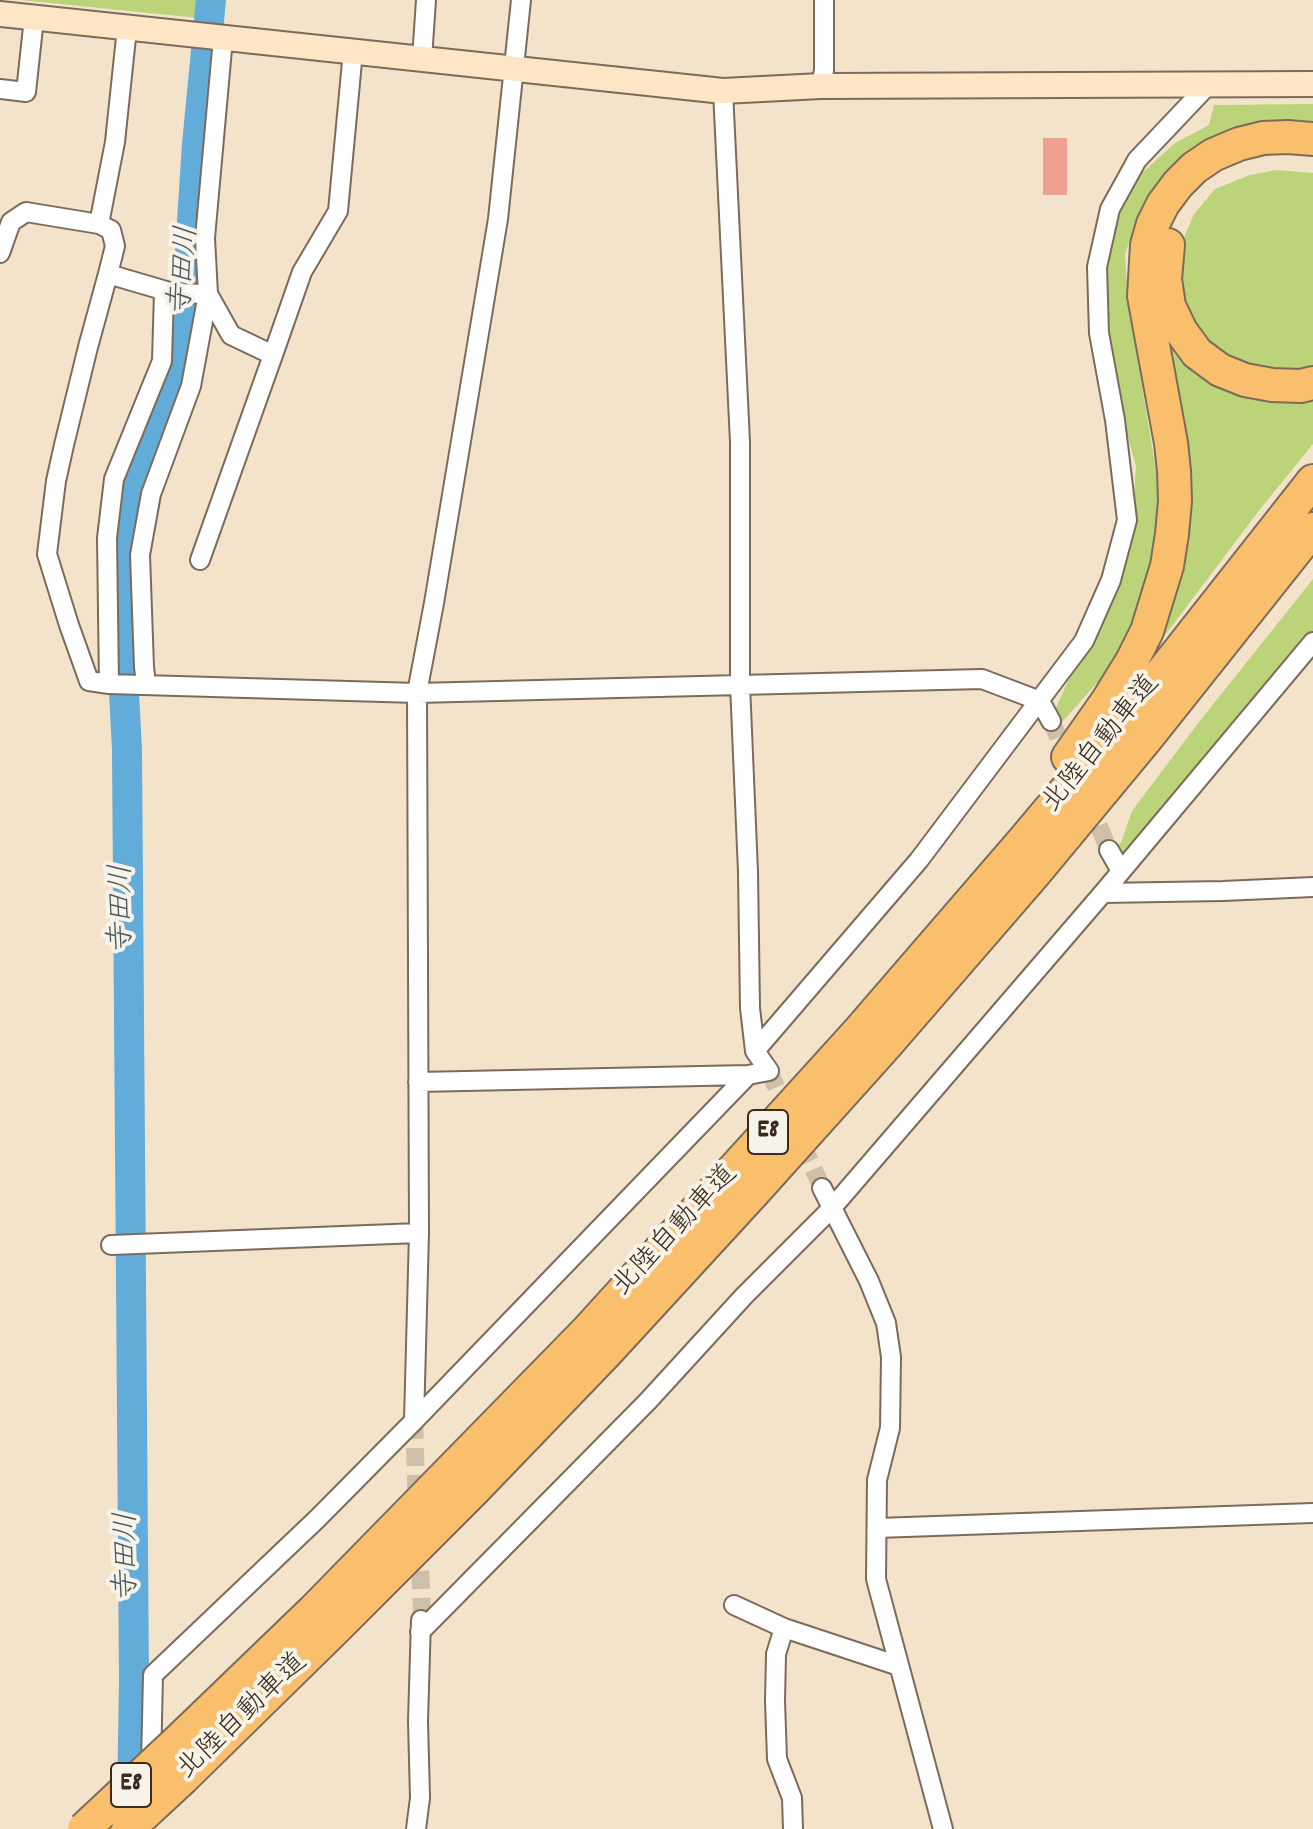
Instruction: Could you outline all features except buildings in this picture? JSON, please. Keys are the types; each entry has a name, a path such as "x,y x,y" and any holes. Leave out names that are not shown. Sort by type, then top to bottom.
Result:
{"highway":[{"path":"860,1030 1078,744 1132,661 1147,631 1167,566 1175,501 1171,443 1144,296 1147,245 1163,204 1194,168 1213,155 1263,138 1313,139"},
{"path":"1313,159 1280,156 1254,160 1206,183 1188,202 1174,226 1166,250 1165,279 1169,306 1181,331 1197,353 1220,370 1245,380 1272,385 1301,386 1313,383"},
{"name":"北陸自動車道","path":"84,1829 314,1610 587,1331 860,1030 1014,852 1124,721 1313,481"},
{"name":"北陸自動車道","path":"128,1829 356,1609 605,1354 886,1045 1034,874 1156,727 1313,529"},
{"path":"1034,874 1077,831 1313,557"}],"street":[{"path":"422,59 426,0"},
{"path":"414,1421 419,1233 417,693 496,234 521,0"},
{"path":"821,86 824,70 824,0"},
{"path":"0,14 723,91 821,86 1313,84"},
{"path":"0,89 26,92 34,18"},
{"path":"99,224 115,142 127,28"},
{"path":"146,684 140,555 151,494 191,386 208,294 205,238 223,38"},
{"path":"200,560 302,272 338,211 353,51"},
{"path":"755,1051 919,860 1084,641 1111,580 1127,520 1115,420 1099,333 1097,267 1110,209 1137,160 1209,84"},
{"path":"418,1082 748,1075 769,1071 755,1051 750,1008 740,684 740,442 723,91"},
{"path":"0,253 11,222 26,212 99,224 111,230 115,246 56,481 47,554 89,681 417,693 982,679 1040,701 1051,721"},
{"path":"108,274 173,293 208,294"},
{"path":"109,684 107,538 114,479 162,361 164,291"},
{"path":"208,294 231,335 273,355"},
{"path":"416,1829 420,1798 418,1721 421,1623 648,1401 744,1296 831,1209 1103,893 1313,642"},
{"path":"1109,850 1121,871"},
{"path":"1103,893 1313,887"},
{"path":"151,1829 153,1675 317,1519 748,1075"},
{"path":"822,1188 869,1281 886,1323 891,1357 890,1428 877,1480 876,1579 943,1829"},
{"path":"111,1245 419,1233"},
{"path":"877,1528 1313,1513"},
{"path":"734,1605 784,1628 899,1666"},
{"path":"784,1628 776,1654 777,1759 792,1798 793,1829"}],"green space":[{"path":"21,0 200,0 198,18"},
{"path":"1313,104 1313,132 1160,186 1135,225 1125,254 1128,301 1161,501 1160,537 1134,620 1113,665 1062,722 1055,710 1111,601 1132,526 1136,466 1104,351 1104,244 1121,205 1142,173 1175,143 1209,125 1214,105"},
{"path":"1276,170 1313,173 1313,374 1226,363 1180,312 1180,247 1194,214 1215,189 1250,175"},
{"path":"1167,337 1191,364 1232,393 1285,401 1313,397 1313,444 1163,638 1179,568"},
{"path":"1313,579 1313,632 1128,857 1117,849 1132,811"}],"waterway":[{"name":"寺田川","path":"132,1803 134,1681 127,750 123,596 131,479 179,365 211,0"}],"tunnel":[{"path":"1051,721 1069,760"},
{"path":"1088,801 1109,850"},
{"path":"769,1071 822,1188"},
{"path":"414,1421 417,1507"},
{"path":"419,1544 422,1613"}]}
